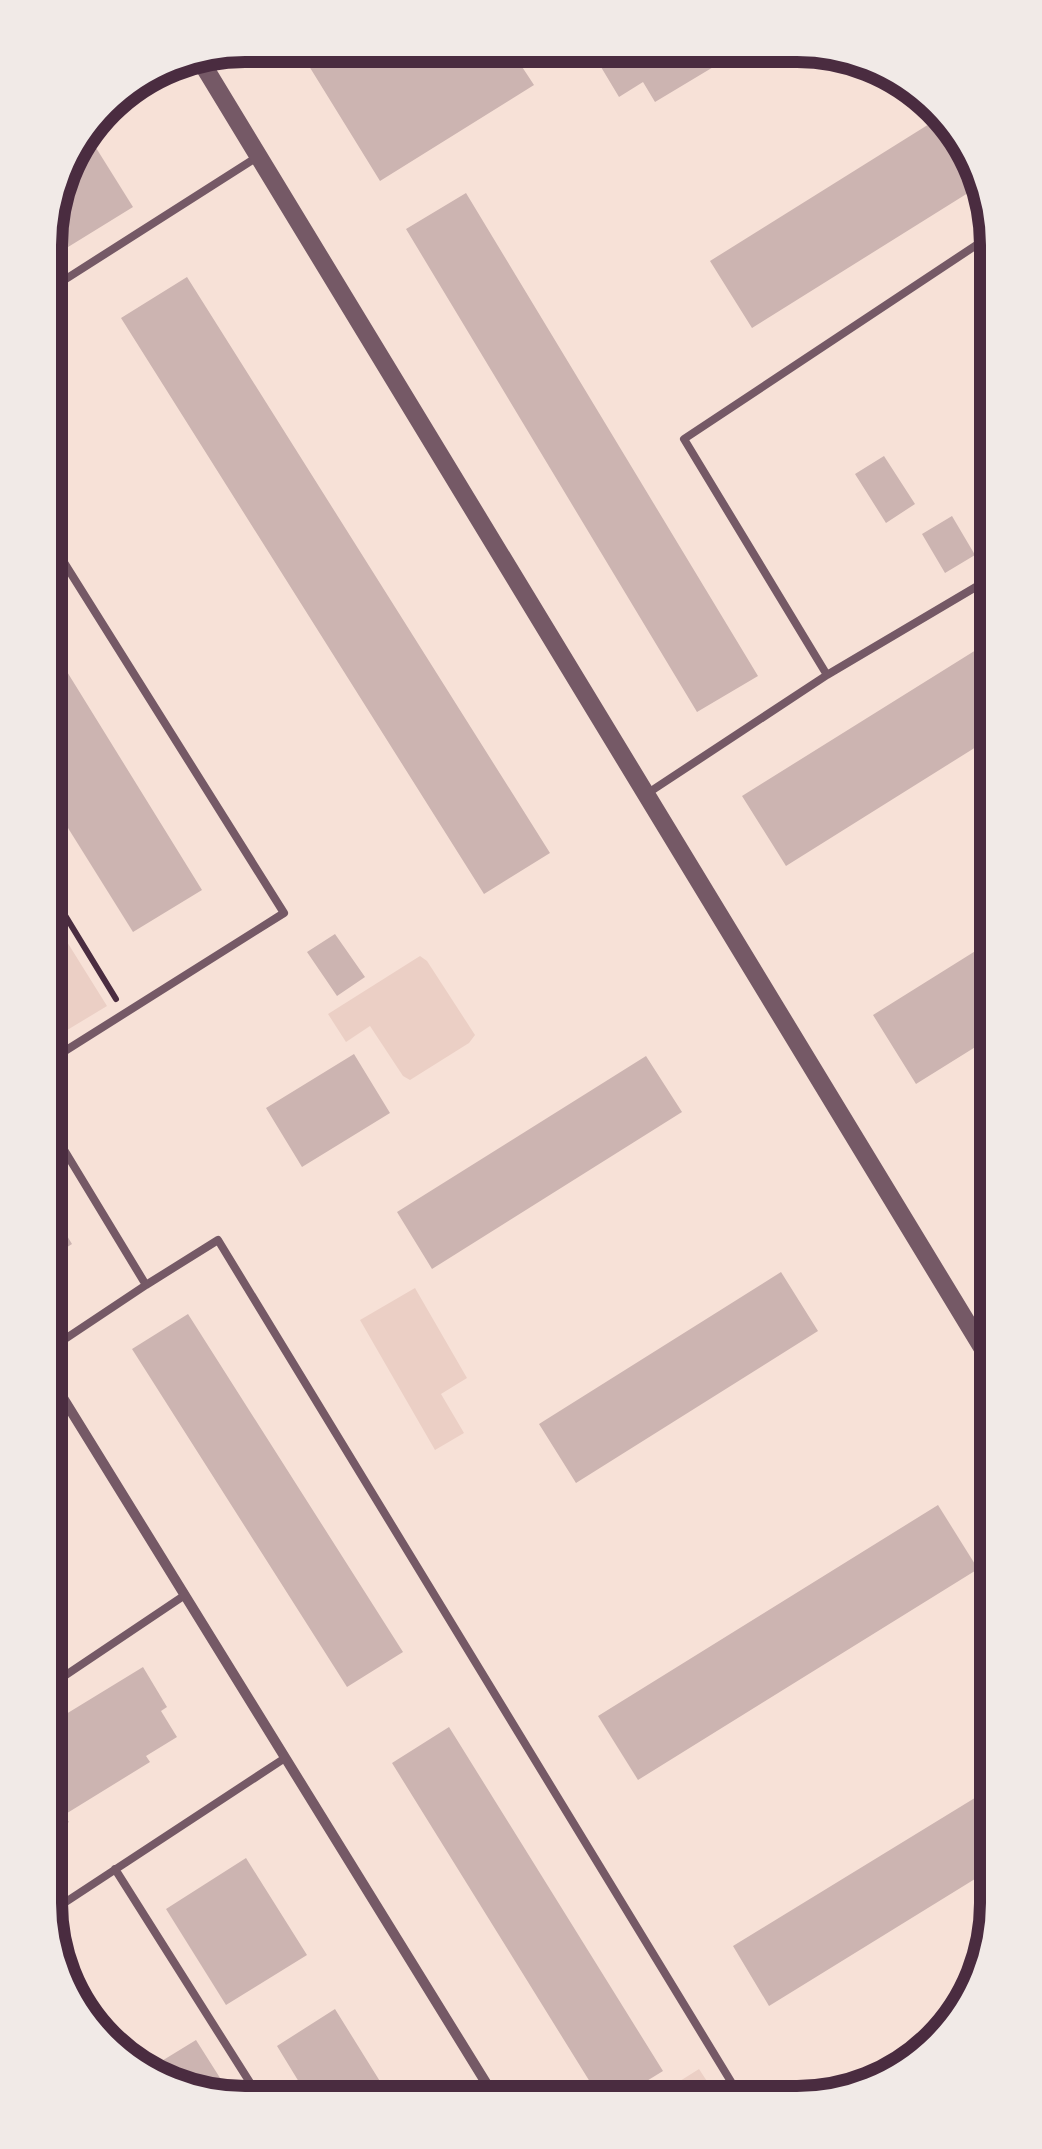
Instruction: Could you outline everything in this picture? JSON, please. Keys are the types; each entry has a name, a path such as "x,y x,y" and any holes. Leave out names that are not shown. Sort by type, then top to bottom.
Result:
{"street":[{"path":"204,67 979,1343"},
{"path":"62,1397 488,2086"}],"lane":[{"path":"63,281 257,157"},
{"path":"827,675 684,439 980,243"},
{"path":"63,561 284,913 63,1052"},
{"path":"646,795 827,675 980,585"},
{"path":"62,1146 146,1285"},
{"path":"62,1340 218,1240 734,2086"},
{"path":"62,1677 184,1595"},
{"path":"62,1904 285,1758"},
{"path":"116,1869 252,2086"}],"path":[{"path":"63,911 125,1013"}],"shaded area":[{"path":"63,935 107,1006 63,1033"},
{"path":"420,956 475,1035 469,1043 410,1080 403,1076 370,1026 346,1042 328,1014"},
{"path":"415,1288 467,1378 441,1394 464,1433 435,1450 360,1320"},
{"path":"699,2069 710,2086 672,2086"}],"building":[{"path":"306,62 519,62 534,85 380,181"},
{"path":"598,62 722,62 655,102 643,82 619,97"},
{"path":"932,123 955,154 971,191 752,328 710,261"},
{"path":"93,144 133,207 63,250 69,198"},
{"path":"466,193 758,676 697,712 406,229"},
{"path":"187,277 550,853 484,894 121,318"},
{"path":"884,456 915,504 886,523 855,474"},
{"path":"952,516 975,555 945,573 922,534"},
{"path":"980,648 980,745 786,866 742,796"},
{"path":"63,665 202,890 133,932 63,819"},
{"path":"335,934 365,977 337,996 307,952"},
{"path":"980,948 980,1044 916,1084 873,1015"},
{"path":"354,1054 390,1113 302,1167 266,1108"},
{"path":"646,1056 682,1112 432,1269 397,1212"},
{"path":"62,1228 72,1244 62,1250"},
{"path":"781,1272 818,1331 576,1483 539,1424"},
{"path":"188,1314 403,1652 347,1687 132,1349"},
{"path":"938,1505 978,1569 638,1780 598,1716"},
{"path":"143,1667 167,1707 161,1711 177,1737 146,1756 150,1762 64,1815 69,1822 62,1826 62,1716"},
{"path":"449,1727 663,2071 639,2086 593,2086 392,1763"},
{"path":"979,1795 979,1876 769,2006 733,1946"},
{"path":"246,1858 307,1955 226,2005 166,1909"},
{"path":"335,2009 383,2086 301,2086 277,2046"},
{"path":"196,2040 224,2085 187,2077 157,2064"}]}
